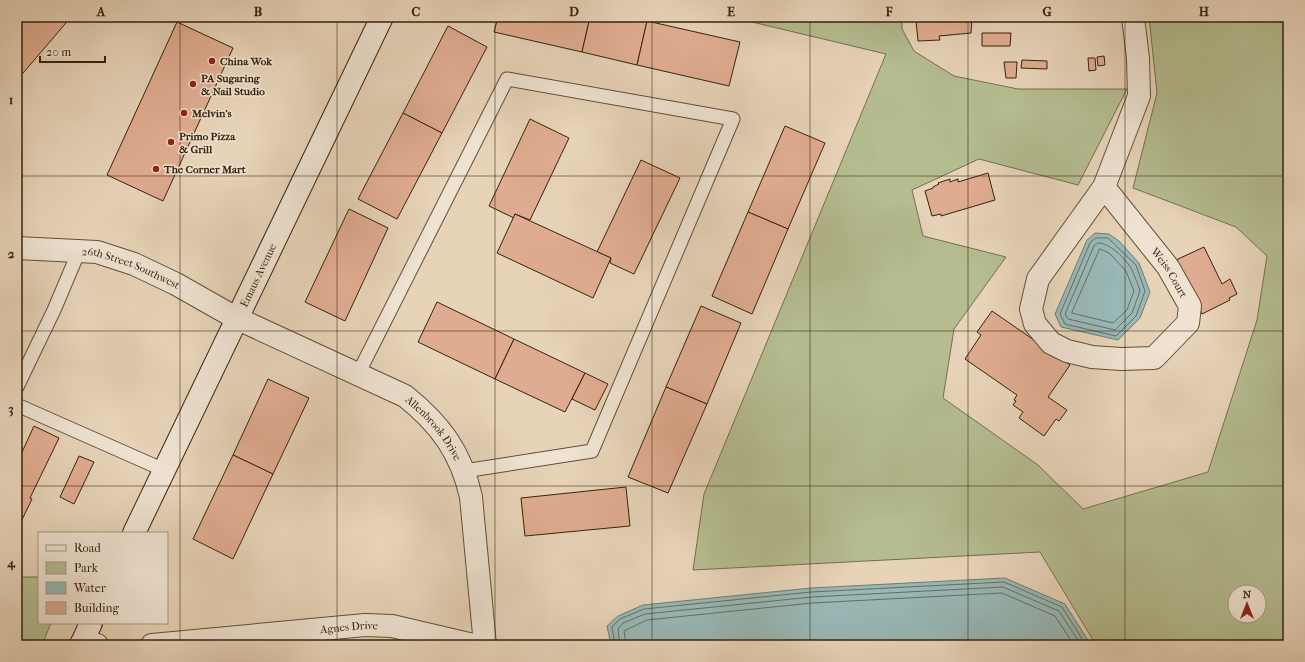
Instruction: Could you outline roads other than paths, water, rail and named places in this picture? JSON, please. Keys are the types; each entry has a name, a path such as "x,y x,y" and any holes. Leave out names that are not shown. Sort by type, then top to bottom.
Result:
{"street":[{"name":"Emaus Avenue","path":"134,532 382,17"},
{"name":"Weiss Court","path":"1104,187 1168,267 1190,306 1188,323 1154,358 1121,359 1092,357 1067,351 1051,343 1035,324 1031,309 1038,279 1104,187 1139,96 1138,58 1133,17"},
{"name":"26th Street Southwest","path":"17,248 97,252 134,264 176,284 236,318"},
{"name":"Allenbrook Drive","path":"236,318 405,396 425,412 446,436 459,458 471,497 485,645"},
{"path":"86,645 91,624"},
{"name":"Agnes Drive","path":"152,645 365,625 392,626 474,645"}],"lane":[{"path":"358,374 508,79 733,119 592,451 464,471"},
{"path":"17,387 54,310 79,251"},
{"path":"17,405 164,470"}],"water":[{"path":"1095,233 1109,234 1119,241 1139,263 1150,292 1140,318 1118,340 1061,327 1055,314 1087,240"},
{"path":"1005,578 1065,604 1091,645 611,645 607,626 618,616 643,605 811,588"}],"place":[{"name":"China Wok","path":"212,61"},
{"name":"PA Sugaring & Nail Studio","path":"193,84"},
{"name":"Melvin’s","path":"184,113"},
{"name":"Primo Pizza & Grill","path":"171,142"},
{"name":"The Corner Mart","path":"156,169"}]}
